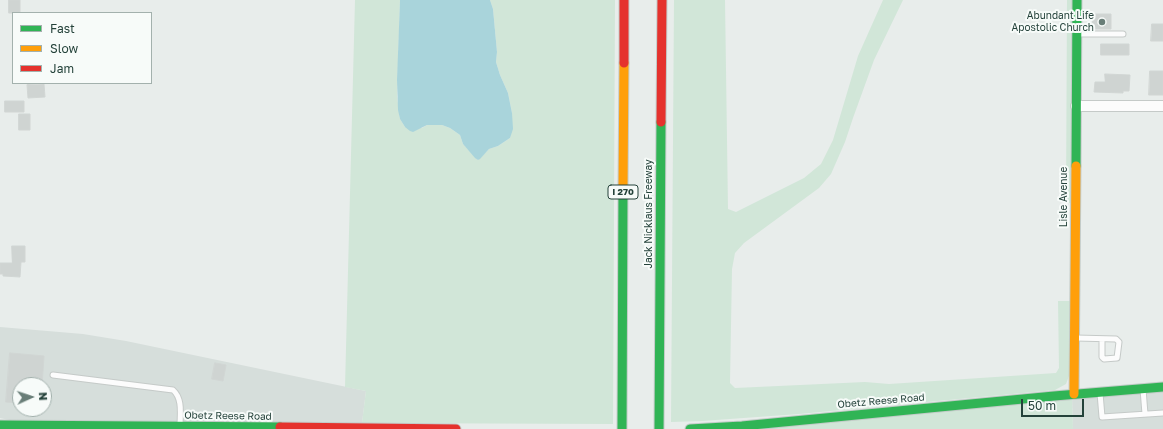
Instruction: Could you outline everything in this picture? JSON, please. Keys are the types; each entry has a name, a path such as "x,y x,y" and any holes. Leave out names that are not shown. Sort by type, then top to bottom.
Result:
{"main road":[{"name":"I 270","path":"622,429 624,0"},
{"name":"Jack Nicklaus Freeway","path":"659,429 662,0"},
{"name":"Lisle Avenue","path":"1074,394 1077,0"},
{"name":"Obetz Reese Road","path":"690,429 742,426 1074,394 1163,387"},
{"name":"Obetz Reese Road","path":"0,425 456,429"}],"street":[{"path":"1076,106 1163,106"}],"lane":[{"path":"1077,34 1123,34"},
{"path":"1075,338 1116,339 1118,340 1118,358 1104,359 1102,357 1102,339"},
{"path":"53,375 173,390 180,400 180,427"},
{"path":"1143,388 1145,414"},
{"path":"1100,392 1102,417 1163,413"}],"shaded area":[{"path":"0,327 83,334 126,341 366,391 362,423 9,420 0,418"},
{"path":"1163,391 1163,429 1073,429 1072,398"}],"green space":[{"path":"355,0 400,0 397,96 400,119 405,127 422,128 427,125 442,125 450,128 460,135 463,144 478,160 489,149 498,146 510,138 512,113 508,93 496,62 497,52 493,9 490,0 615,0 613,424 362,423 366,391 345,387"},
{"path":"674,0 725,0 728,209 736,212 804,178 821,164 833,140 858,56 883,0 903,0 874,60 845,142 831,174 819,188 744,243 735,253 732,269 730,383 735,388 865,382 889,384 1056,373 1059,368 1058,301 1072,301 1069,376 1066,384 1055,390 799,414 671,422"},
{"path":"1067,0 1074,0 1072,203 1066,203"},
{"path":"1072,398 1073,429 759,429"}],"water":[{"path":"400,0 490,0 493,9 497,52 496,62 508,93 512,113 513,129 510,138 498,146 489,149 478,160 463,144 460,135 450,128 442,125 427,125 413,132 405,127 400,119 398,110 397,80"}],"building":[{"path":"9,0 20,0 20,12 9,13"},
{"name":"Abundant Life Apostolic Church","path":"1093,14 1111,14 1111,29 1093,29"},
{"path":"1152,24 1163,24 1163,41 1151,41"},
{"path":"1101,44 1129,44 1129,55 1101,55"},
{"path":"1150,71 1163,71 1163,95 1149,95"},
{"path":"1105,74 1130,75 1129,91 1123,91 1123,93 1094,92 1095,82 1105,82"},
{"path":"44,84 45,97 28,98 27,85"},
{"path":"5,101 24,101 24,112 5,112"},
{"path":"19,114 30,114 30,130 19,130"},
{"path":"12,246 25,246 25,262 21,262 20,277 3,276 3,274 0,274 0,263 12,263"},
{"path":"10,353 44,356 43,377 12,377 12,402 6,402"},
{"path":"215,363 226,365 223,381 212,379"}],"traffic: fast":[{"path":"1076,166 1077,0"},
{"path":"659,429 661,122"},
{"path":"622,429 623,187"},
{"path":"690,429 742,426 1163,387"},
{"path":"0,425 280,427"}],"traffic: slow":[{"path":"623,187 624,63"},
{"path":"1074,394 1076,166"}],"traffic: jam":[{"path":"624,0 624,63"},
{"path":"661,122 662,0"},
{"path":"280,427 456,429"}],"place":[{"name":"Abundant Life Apostolic Church","path":"1102,22"}]}
